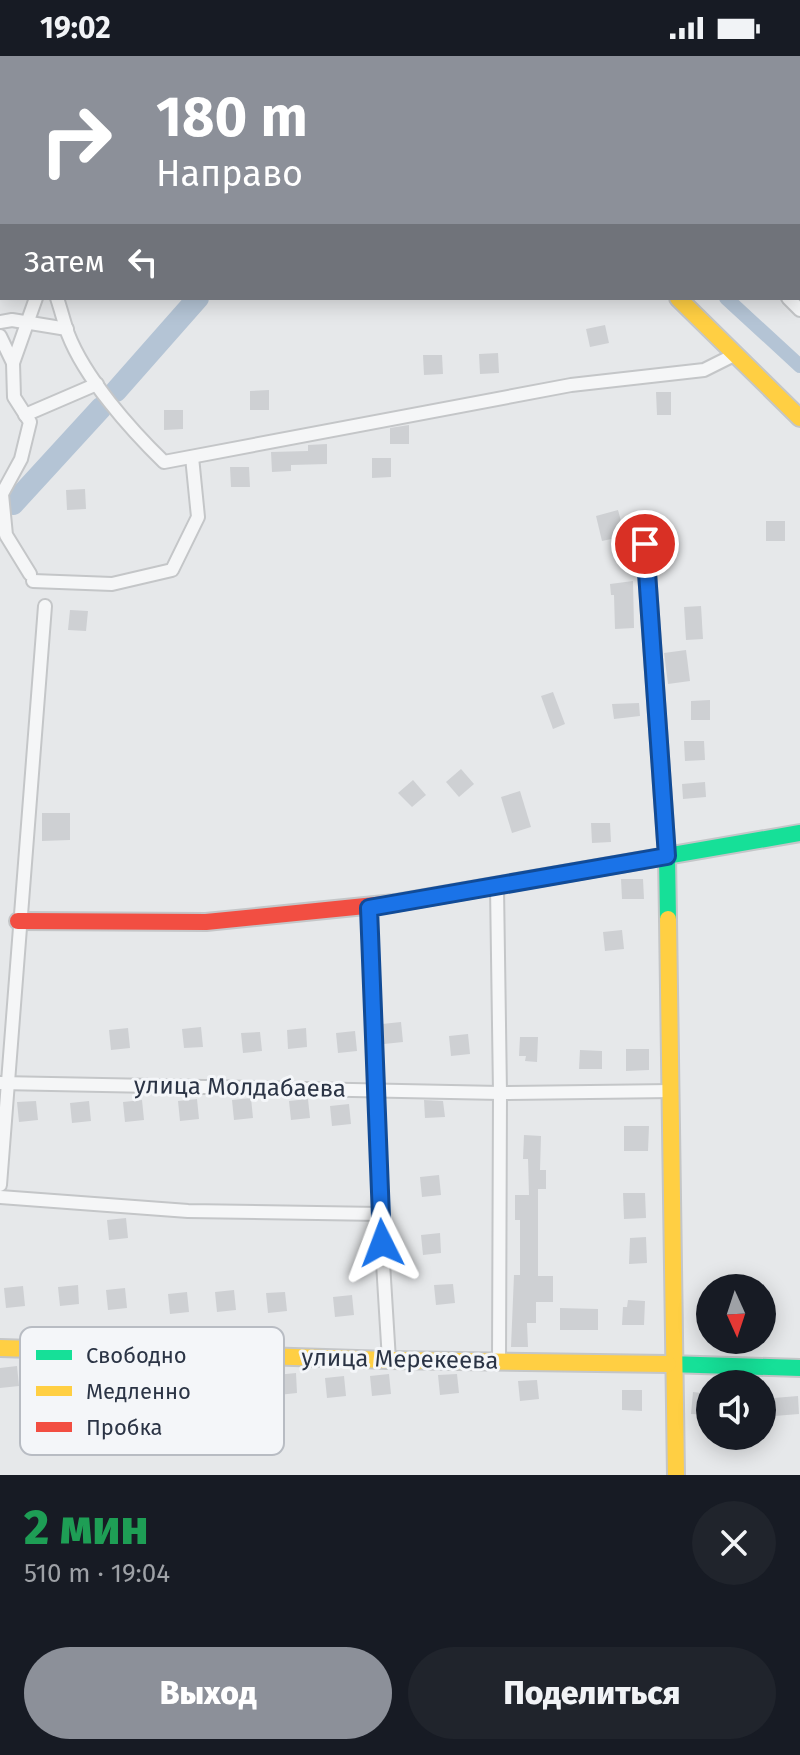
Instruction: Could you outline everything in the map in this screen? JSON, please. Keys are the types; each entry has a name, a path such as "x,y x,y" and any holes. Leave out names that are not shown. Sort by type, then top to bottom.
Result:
{"street":[{"path":"35,300 13,363 14,397 30,422 21,459 2,494 6,535 32,578 112,584 172,570 198,517 192,457"},
{"path":"58,300 67,329 97,384 136,435 164,462 571,385 704,370 736,354"},
{"path":"680,300 800,418"},
{"path":"0,322 12,320 67,329"},
{"path":"0,336 13,363"},
{"path":"25,415 97,384"},
{"path":"645,544 667,856 676,1475"},
{"path":"0,1185 4,1083 45,606"},
{"path":"18,921 206,922 369,908 800,833"},
{"path":"497,887 499,1360"},
{"path":"369,908 380,1214 389,1360"},
{"name":"улица Молдабаева","path":"4,1083 500,1093 672,1091"},
{"path":"0,1197 188,1211 380,1214"},
{"name":"улица Мерекеева","path":"0,1348 20,1349"},
{"name":"улица Мерекеева","path":"284,1357 800,1368"}],"building":[{"path":"605,325 609,343 590,347 586,329"},
{"path":"498,353 499,373 480,374 479,354"},
{"path":"423,355 442,355 443,374 424,375"},
{"path":"269,390 269,410 250,410 250,391"},
{"path":"656,392 671,392 671,415 657,415"},
{"path":"164,410 183,410 183,429 164,430"},
{"path":"409,425 409,444 390,444 390,428"},
{"path":"327,444 327,464 291,465 291,471 272,472 271,452 308,451 308,445"},
{"path":"372,458 391,458 391,477 372,478"},
{"path":"230,467 249,467 250,487 231,487"},
{"path":"85,489 86,509 67,510 66,490"},
{"path":"618,510 625,536 602,541 596,516"},
{"path":"766,521 785,521 785,541 766,541"},
{"path":"633,581 634,628 615,629 614,595 611,595 610,584"},
{"path":"701,606 703,639 686,640 684,607"},
{"path":"70,610 88,611 86,631 68,630"},
{"path":"686,650 690,681 668,684 664,653"},
{"path":"553,692 565,724 553,729 541,696"},
{"path":"710,700 710,720 691,720 691,701"},
{"path":"639,703 640,716 614,719 612,704"},
{"path":"684,741 704,741 705,760 685,761"},
{"path":"461,769 474,784 459,797 446,782"},
{"path":"413,780 426,795 412,807 398,793"},
{"path":"705,782 706,797 683,799 682,784"},
{"path":"520,791 531,827 512,833 501,797"},
{"path":"42,813 70,813 70,840 42,841"},
{"path":"591,823 610,823 611,842 592,843"},
{"path":"621,879 643,879 644,899 622,899"},
{"path":"622,930 624,949 605,951 603,932"},
{"path":"401,1022 403,1042 384,1044 382,1024"},
{"path":"201,1027 203,1047 184,1048 182,1029"},
{"path":"128,1028 130,1048 111,1050 109,1030"},
{"path":"306,1028 307,1047 288,1049 287,1030"},
{"path":"355,1031 357,1051 338,1053 336,1033"},
{"path":"260,1032 262,1051 243,1053 241,1033"},
{"path":"468,1034 470,1054 451,1056 449,1036"},
{"path":"520,1037 538,1037 537,1062 525,1061 526,1056 519,1056"},
{"path":"626,1049 649,1049 649,1070 626,1071"},
{"path":"580,1050 602,1051 602,1069 579,1069"},
{"path":"251,1098 253,1118 234,1120 232,1100"},
{"path":"197,1099 199,1119 180,1121 178,1101"},
{"path":"308,1099 310,1118 291,1120 289,1101"},
{"path":"142,1100 144,1120 125,1122 123,1102"},
{"path":"424,1100 443,1101 445,1117 425,1118"},
{"path":"36,1101 38,1120 19,1122 17,1102"},
{"path":"89,1101 91,1121 72,1123 70,1103"},
{"path":"349,1104 351,1124 332,1126 330,1106"},
{"path":"624,1126 649,1126 648,1151 624,1151"},
{"path":"524,1135 541,1136 540,1170 546,1170 546,1189 538,1189 538,1276 553,1276 553,1302 536,1302 536,1323 527,1323 528,1347 511,1347 514,1275 520,1275 520,1220 515,1220 515,1195 529,1195 528,1159 523,1159"},
{"path":"439,1175 441,1195 422,1197 420,1177"},
{"path":"623,1193 645,1193 646,1218 624,1219"},
{"path":"126,1218 128,1238 109,1240 107,1220"},
{"path":"440,1233 441,1253 423,1255 421,1235"},
{"path":"646,1237 647,1263 629,1264 630,1238"},
{"path":"453,1284 455,1303 436,1305 434,1285"},
{"path":"78,1285 79,1304 60,1306 58,1287"},
{"path":"23,1286 25,1306 6,1308 4,1288"},
{"path":"125,1288 127,1308 108,1310 106,1290"},
{"path":"234,1290 236,1310 217,1312 215,1292"},
{"path":"187,1292 189,1312 170,1314 168,1294"},
{"path":"285,1292 287,1311 268,1313 266,1293"},
{"path":"352,1295 354,1315 335,1317 333,1297"},
{"path":"628,1300 645,1301 644,1325 622,1325 623,1307 627,1307"},
{"path":"560,1308 598,1309 598,1330 560,1330"},
{"path":"17,1366 19,1386 0,1388 0,1368"},
{"path":"296,1373 297,1393 284,1394 284,1374"},
{"path":"389,1374 391,1394 372,1396 370,1376"},
{"path":"457,1374 459,1393 440,1395 438,1375"},
{"path":"344,1376 346,1396 327,1398 325,1378"},
{"path":"537,1380 539,1399 520,1401 518,1381"},
{"path":"622,1390 642,1390 642,1411 622,1410"},
{"path":"693,1392 696,1392 696,1414 691,1414"},
{"path":"798,1396 799,1414 776,1416 776,1398"}],"waterway":[{"path":"116,391 196,300"},
{"path":"728,300 800,366"},
{"path":"13,504 101,408"}],"traffic: fast":[{"path":"645,544 667,856 668,919"},
{"path":"395,903 800,833"},
{"path":"668,1364 800,1368"}],"traffic: slow":[{"path":"680,300 800,418"},
{"path":"668,919 676,1475"},
{"path":"0,1348 20,1349"},
{"path":"284,1357 668,1364"}],"traffic: jam":[{"path":"18,921 206,922 395,903"}],"route":[{"path":"382,1243 369,908 667,856 645,544"}]}
